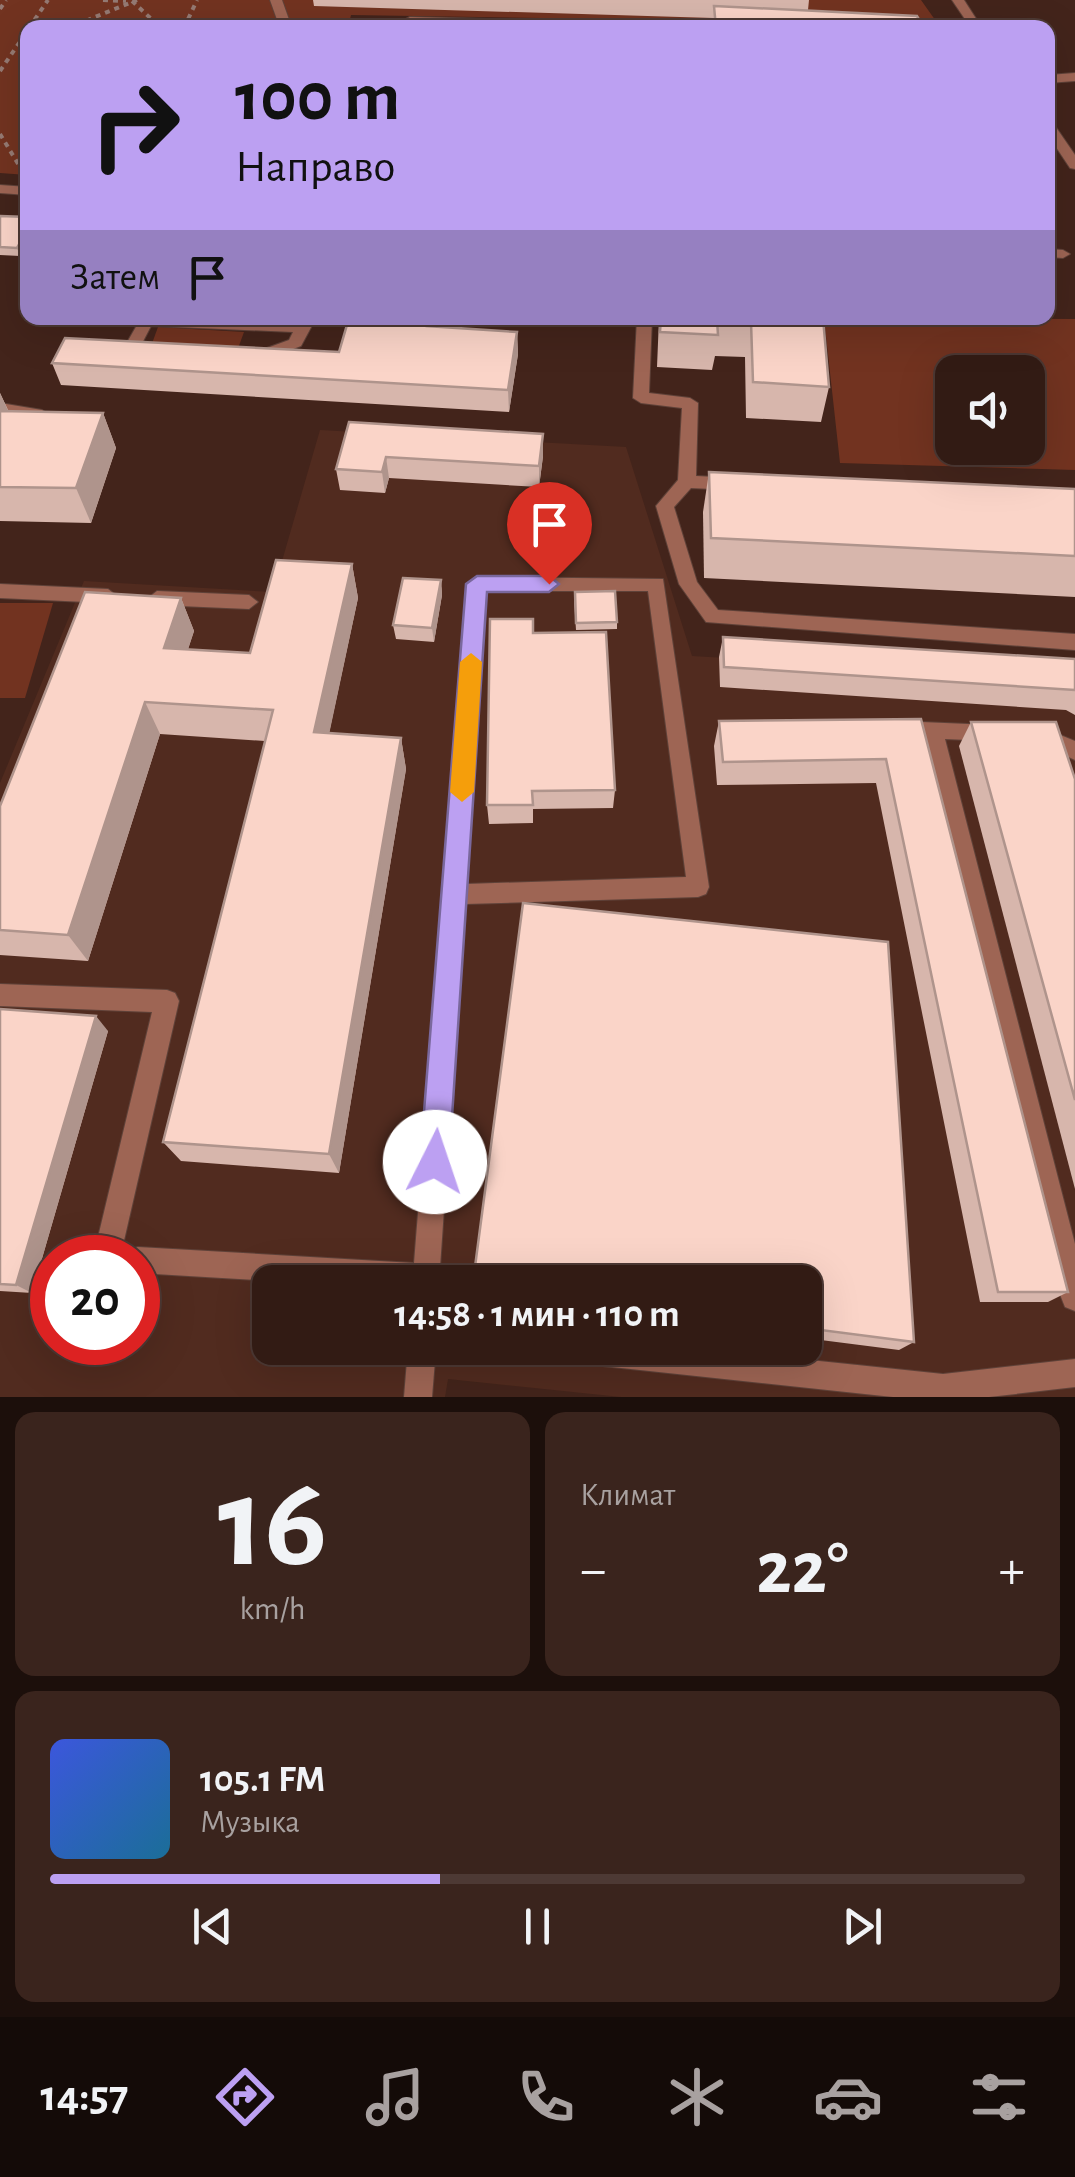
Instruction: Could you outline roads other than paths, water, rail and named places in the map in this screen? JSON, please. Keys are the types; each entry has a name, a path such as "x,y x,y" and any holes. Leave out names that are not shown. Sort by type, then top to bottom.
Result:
{"street":[{"path":"1055,136 1075,164"},
{"path":"144,325 129,353 165,356"},
{"path":"237,360 266,356 295,343 306,325"},
{"path":"644,325 641,398 690,403 687,482 666,506 688,584 713,617 1075,642"},
{"path":"0,408 53,418"},
{"path":"687,482 758,486"},
{"path":"427,1265 454,894 477,584 656,584 698,886 454,894"},
{"path":"0,591 249,602"},
{"path":"893,729 1045,735 1075,751"},
{"path":"932,730 1075,1298"},
{"path":"0,995 167,1001 111,1235"},
{"path":"160,1262 252,1268"},
{"path":"418,1397 421,1365"},
{"path":"726,1365 943,1388 1075,1373"}]}
